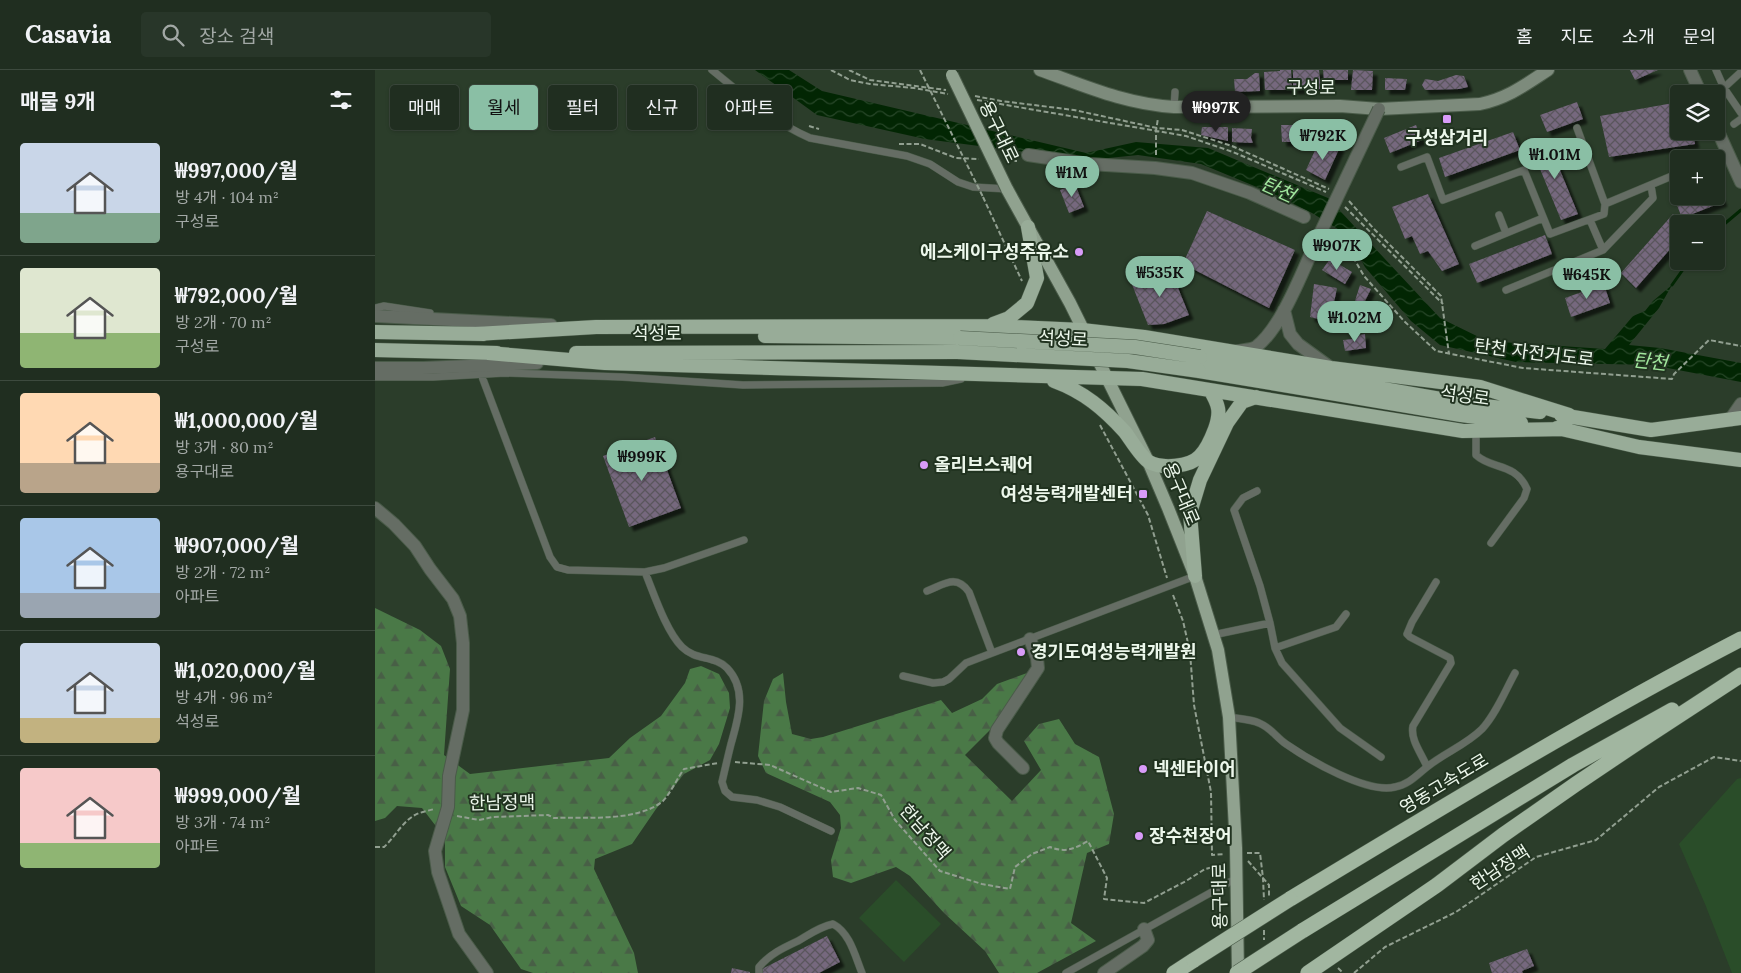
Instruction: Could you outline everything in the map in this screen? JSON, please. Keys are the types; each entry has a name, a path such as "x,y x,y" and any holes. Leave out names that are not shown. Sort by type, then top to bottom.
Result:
{"highway":[{"path":"989,326 1009,318 1027,303 1037,278 1028,228"},
{"path":"978,374 995,362 1003,346 1004,336 989,326"},
{"path":"474,327 989,326 1082,330 1144,337 1331,368 1480,387 1568,422"},
{"name":"석성로","path":"375,332 474,327 960,338 1135,347 1200,364 1461,416 1568,422 1651,430 1735,419"},
{"path":"1179,385 1168,374 1164,360 1170,349 1184,345"},
{"name":"석성로","path":"375,350 488,353 958,352 1200,364"},
{"path":"488,353 605,363 1142,379 1463,431 1568,422"},
{"path":"1027,376 1052,380 1073,388 1091,399 1125,432 1148,462 1166,467 1181,465 1199,457 1213,433 1219,417 1217,402 1210,390"},
{"path":"1195,576 1190,513 1200,480 1227,423 1242,402 1256,396"},
{"name":"석성로","path":"1568,422 1639,447 1741,460"},
{"name":"영동고속도로","path":"1174,973 1290,899 1468,791 1657,683 1741,639"},
{"path":"1237,973 1573,765 1648,722 1741,675"},
{"path":"1308,973 1437,885 1503,834 1741,675"}],"main road":[{"name":"구성로","path":"1039,70 1131,102 1159,106 1331,106 1379,109 1481,104 1497,101 1548,70"},
{"name":"용구대로","path":"951,72 1007,190 1070,303 1148,462 1169,508 1195,576 1218,650 1229,717 1237,878 1237,973"}],"street":[{"path":"1690,70 1697,85"},
{"path":"1232,352 1254,348 1267,336 1283,310 1318,242 1379,109"},
{"path":"1722,140 1741,182"},
{"path":"1025,158 1155,168 1192,173 1250,193 1304,217"},
{"path":"1283,310 1290,334 1298,344 1331,368"},
{"path":"375,316 474,327"},
{"path":"375,368 423,368 529,362 605,363"},
{"path":"1735,419 1741,404"},
{"path":"375,508 415,546 453,599 460,616 463,643 463,710 449,776 448,807 435,851 438,872 459,934 487,973"},
{"path":"1023,768 995,738 997,730 1038,668 1037,658 1030,640"},
{"path":"1104,973 1143,946 1147,940 1144,929"}],"lane":[{"path":"712,70 763,111 795,132 810,138 907,156 930,164 958,182 973,187 1007,190"},
{"path":"1716,70 1723,85"},
{"path":"1725,87 1741,72"},
{"path":"1725,89 1741,113"},
{"path":"1174,107 1175,92"},
{"path":"1734,124 1741,119"},
{"path":"1401,167 1427,157 1443,200 1524,170 1549,234 1604,214 1605,204 1577,128"},
{"path":"1605,204 1670,177"},
{"path":"1506,290 1603,250 1653,198 1651,185"},
{"path":"1499,215 1506,234"},
{"path":"1475,246 1543,218"},
{"path":"1590,220 1603,250"},
{"path":"375,308 384,306 474,327"},
{"path":"375,377 433,377 505,373 622,377 743,386 942,383 978,374"},
{"path":"481,374 535,521 550,557 557,566 568,570 645,572 664,568 744,540"},
{"path":"1476,431 1476,455 1517,475 1524,482 1527,489 1524,498 1491,543"},
{"path":"1257,491 1243,498 1234,510 1260,586 1275,648 1282,663 1340,728 1381,757"},
{"path":"645,572 661,610 681,646 692,656 713,660 727,668 738,687 740,703 737,722 722,782 725,791 732,798 757,800 780,807 831,831"},
{"path":"903,676 943,682 949,679 966,663 1195,576"},
{"path":"927,590 954,581 960,582 965,586 992,653"},
{"path":"1427,767 1416,744 1412,732 1413,726 1451,660 1410,637 1408,630 1436,582"},
{"path":"1275,648 1337,627 1346,614"},
{"path":"1213,635 1270,623"},
{"path":"1229,717 1260,723 1285,744 1338,774 1374,787 1383,789 1396,787 1408,782 1439,757 1483,729 1491,718 1515,672"},
{"path":"1066,973 1237,878"},
{"path":"759,973 759,966 775,952 820,927 833,924 842,928 862,973"}],"path":[{"path":"831,70 850,80 863,83 913,88 952,95"},
{"path":"849,70 870,80 953,90"},
{"path":"920,70 1025,286"},
{"path":"972,95 1001,101 1074,110 1186,136 1233,152 1329,194"},
{"path":"972,99 1157,130 1182,130 1232,146 1329,189"},
{"path":"1155,164 1159,106"},
{"path":"807,126 822,130"},
{"path":"894,144 920,144 956,158 984,160"},
{"path":"1003,161 1025,158"},
{"path":"1345,196 1374,229 1441,296 1449,354"},
{"path":"1340,203 1443,306"},
{"path":"1318,242 1346,252"},
{"name":"탄천 자전거도로","path":"1318,242 1346,252 1353,257 1364,276 1404,321 1436,351 1523,368 1672,379 1674,374 1709,340 1741,346"},
{"path":"1096,418 1148,515 1183,621 1190,652 1194,705 1211,792 1212,855 1246,858 1269,885 1269,904"},
{"name":"한남정맥","path":"1354,973 1385,947 1456,912 1536,857 1596,840 1659,786 1714,757 1741,760"},
{"name":"한남정맥","path":"728,762 770,765 831,792 858,788 881,795 895,820 940,871 982,884 1010,888 1015,867 1032,854 1050,847 1059,851 1073,849 1088,841 1107,878 1104,899 1143,903 1205,869 1236,857"},
{"name":"한남정맥","path":"455,815 479,820 493,816 613,817 639,813 663,800 684,769 719,763"},
{"path":"375,847 384,847 401,826 415,814 438,808"},
{"path":"1236,857 1260,853 1264,906"},
{"path":"1264,926 1264,944"}],"green space":[{"path":"375,608 420,630 441,646 450,669 444,755 470,774 609,758 630,738 661,716 685,683 690,669 701,666 719,674 729,693 730,708 719,744 710,760 684,774 656,809 632,844 595,859 594,869 634,953 638,973 533,973 521,969 490,925 461,906 445,867 445,838 422,808 397,806 385,818 375,821"},
{"path":"783,673 792,734 811,739 823,737 941,700 952,713 982,699 997,684 1027,673 994,726 965,755 1012,801 1041,770 1024,741 1039,724 1059,719 1075,744 1099,757 1114,814 1109,844 1087,853 1071,923 1096,941 1037,973 999,973 985,951 944,913 910,876 896,867 851,883 833,877 831,860 841,828 840,815 830,802 766,773 758,756 764,701 773,679"}],"shaded area":[{"path":"1741,778 1741,973 1732,973 1679,844 1737,779"},
{"path":"896,880 941,924 904,962 859,918"}],"water":[{"name":"탄천","path":"755,70 789,70 822,91 1086,153 1136,142 1208,148 1328,198 1440,318 1487,341 1605,349 1633,316 1645,311 1653,301 1672,285 1659,308 1629,345 1660,348 1741,363 1741,382 1652,365 1516,362 1440,345 1411,321 1365,267 1346,234 1312,213 1276,195 1201,164 1138,155 1089,160 925,139 817,115 792,97 792,85 776,85"}],"building":[{"path":"1291,70 1292,90 1265,90 1264,72"},
{"path":"1293,70 1319,70 1321,89 1293,90"},
{"path":"1323,70 1348,70 1348,80 1324,80"},
{"path":"1353,70 1373,71 1372,90 1351,90"},
{"path":"1630,70 1658,70 1635,80"},
{"path":"1255,73 1259,73 1260,91 1235,92 1234,79 1247,79"},
{"path":"1456,75 1464,76 1468,87 1425,90 1422,85 1425,79 1438,81"},
{"path":"1385,78 1407,79 1405,90 1385,90"},
{"path":"1577,102 1583,119 1547,132 1540,115"},
{"path":"1670,104 1670,140 1694,140 1695,144 1609,157 1600,116"},
{"path":"1281,125 1335,125 1339,142 1282,142"},
{"path":"1416,125 1422,140 1390,153 1384,138"},
{"path":"1202,127 1228,127 1228,141 1201,135"},
{"path":"1232,128 1252,129 1251,138 1253,143 1232,142"},
{"path":"1513,132 1520,150 1445,177 1439,158"},
{"path":"1548,141 1578,214 1561,220 1531,147"},
{"path":"1333,144 1340,147 1325,180 1306,170 1317,146 1330,149"},
{"path":"1075,184 1084,207 1069,213 1060,190"},
{"path":"1428,194 1459,264 1442,271 1428,251 1420,254 1412,236 1405,239 1392,207"},
{"path":"1677,205 1715,205 1690,215 1681,215"},
{"path":"1207,211 1295,250 1269,308 1187,266 1186,257"},
{"path":"1670,217 1670,249 1636,288 1621,273"},
{"path":"1545,235 1552,254 1477,283 1469,264"},
{"path":"1330,259 1352,272 1345,284 1322,270"},
{"path":"1170,268 1189,315 1164,324 1148,325 1131,282"},
{"path":"1314,284 1337,288 1331,317 1328,316 1326,321 1310,317"},
{"path":"1604,284 1610,303 1571,317 1565,298"},
{"path":"1360,285 1371,289 1362,307 1354,304"},
{"path":"1365,334 1366,348 1345,351 1343,340 1353,339 1352,336"},
{"path":"655,437 681,508 629,527 603,456"},
{"path":"827,936 840,962 819,973 763,973 762,969"},
{"path":"1527,949 1534,966 1522,971 1523,973 1492,973 1489,963"},
{"path":"732,968 750,972 750,973 731,973"}],"waterway":[{"path":"1725,223 1741,210"},
{"path":"1672,285 1683,270"}],"place":[{"name":"구성삼거리","path":"1447,119"},
{"name":"에스케이구성주유소","path":"1079,252"},
{"name":"올리브스퀘어","path":"924,465"},
{"name":"여성능력개발센터","path":"1143,494"},
{"name":"경기도여성능력개발원","path":"1021,652"},
{"name":"넥센타이어","path":"1143,769"},
{"name":"장수천장어","path":"1139,836"}]}
